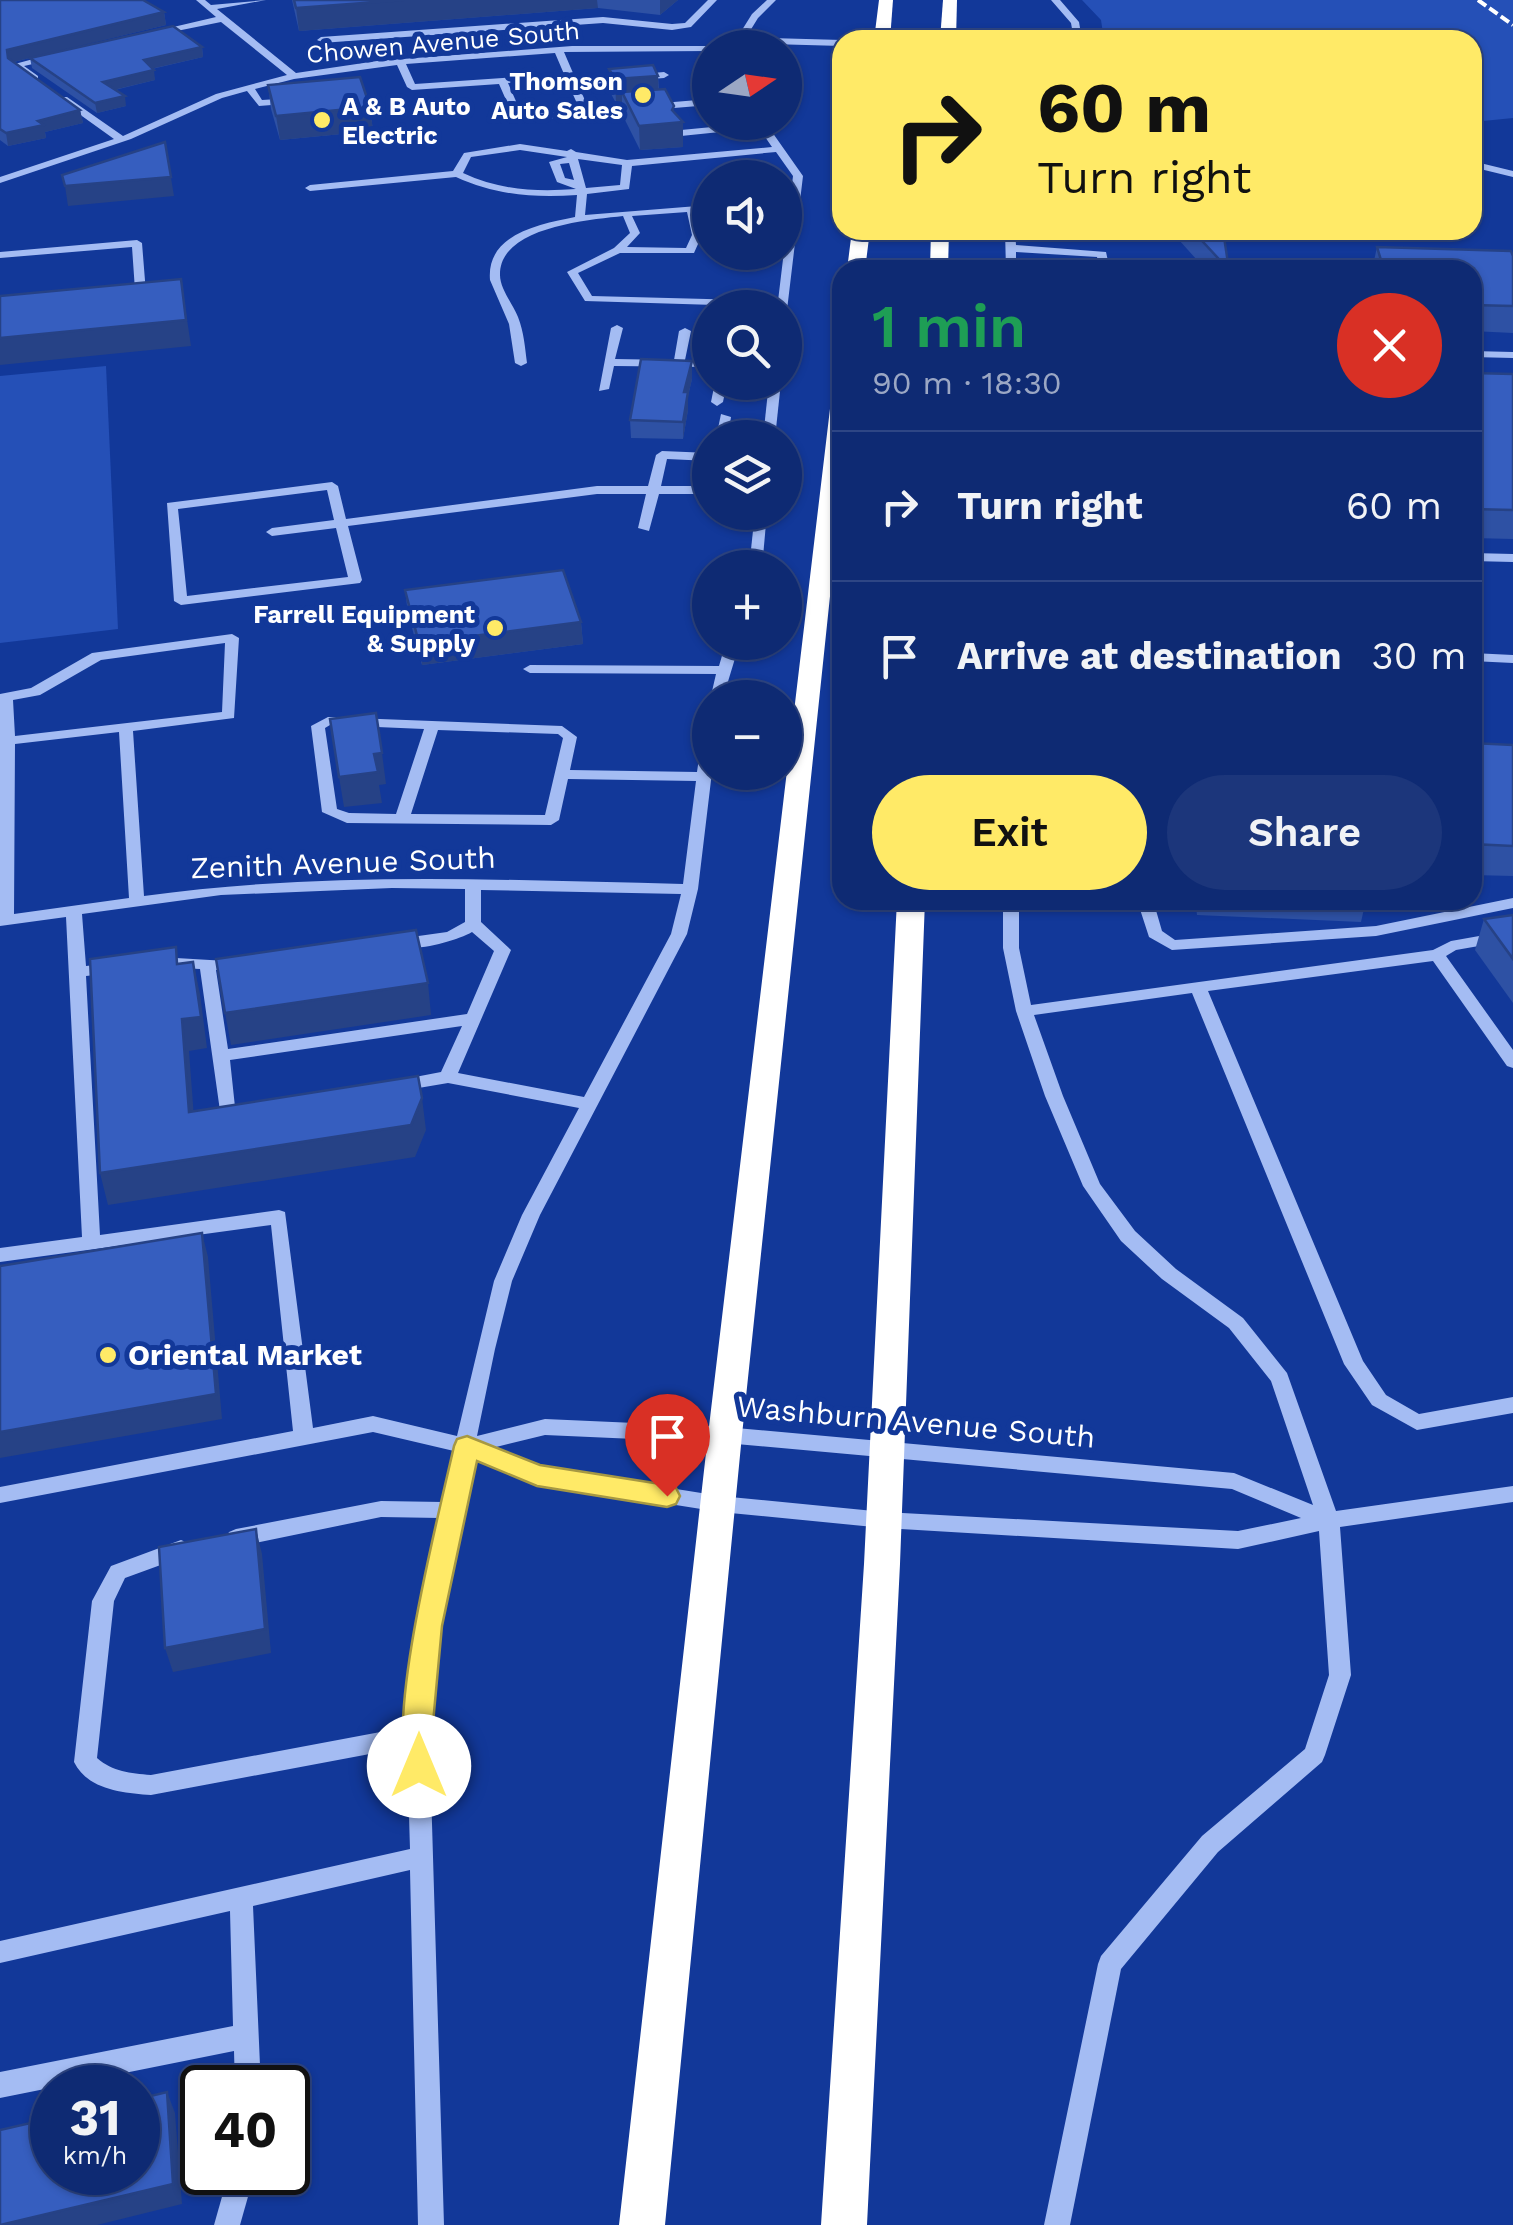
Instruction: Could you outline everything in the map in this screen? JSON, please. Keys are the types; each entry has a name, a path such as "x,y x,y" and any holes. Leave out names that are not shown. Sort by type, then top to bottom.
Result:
{"highway":[{"path":"883,30 886,0"},
{"path":"948,30 950,0"},
{"path":"642,2225 725,1435 832,481"},
{"path":"844,2225 884,1520 911,910"}],"street":[{"path":"203,4 262,0"},
{"path":"321,40 601,16 672,27 688,25 713,0"},
{"path":"745,30 772,0"},
{"path":"1054,0 1075,22 1076,30"},
{"path":"203,4 294,76"},
{"path":"601,16 615,48"},
{"path":"144,36 221,19"},
{"path":"434,32 441,59"},
{"name":"Chowen Avenue South","path":"802,42 832,43"},
{"name":"Chowen Avenue South","path":"0,180 121,140 219,96 294,76 359,66 558,50 692,48"},
{"path":"558,50 586,113"},
{"path":"802,54 832,55"},
{"path":"63,55 16,65 121,140"},
{"path":"400,62 412,86 664,75"},
{"path":"359,66 366,84"},
{"path":"502,81 520,118 692,104"},
{"path":"249,88 259,104 311,100"},
{"path":"681,133 692,132"},
{"path":"772,140 786,160"},
{"path":"456,174 467,155 520,146 627,162 778,149"},
{"path":"572,156 580,188 580,219"},
{"path":"572,156 554,162 561,180 580,188"},
{"path":"310,188 456,174 479,186 545,195 580,188 625,187 627,162"},
{"path":"1482,166 1513,174"},
{"path":"521,363 516,326 494,274 499,252 525,232 580,219 692,210"},
{"path":"627,215 635,232 618,250 572,272 588,299 692,303"},
{"path":"1010,240 1011,260"},
{"path":"0,255 137,243 141,293 123,294"},
{"path":"618,250 690,251 692,246"},
{"path":"1010,248 1102,254 1104,260"},
{"path":"603,389 617,328"},
{"path":"679,363 685,331"},
{"path":"1482,354 1513,355"},
{"path":"609,362 692,363"},
{"path":"644,528 662,455 692,456"},
{"path":"332,486 341,524 354,580 181,601 171,506 332,486"},
{"path":"272,532 597,490 692,490"},
{"path":"1482,556 1513,558"},
{"path":"3,920 8,741 3,697 35,692 96,656 232,638 229,715 8,741"},
{"path":"1482,657 1513,659"},
{"path":"721,680 727,660"},
{"path":"530,670 724,670"},
{"path":"328,722 562,730 570,736 562,774 550,820 346,818 330,812 318,726 328,722"},
{"path":"402,818 432,725"},
{"path":"126,727 138,902"},
{"path":"562,774 692,777"},
{"path":"431,2225 418,1735 428,1626 484,1349 503,1281 531,1215 678,934 690,889 702,790"},
{"name":"Zenith Avenue South","path":"3,920 221,890 392,883 690,889"},
{"path":"473,924 474,885"},
{"path":"1148,910 1155,932 1172,945 1376,931 1513,904"},
{"path":"74,910 90,1242"},
{"path":"1011,910 1010,948 1024,1011 1092,1186 1128,1236 1168,1274 1236,1323 1280,1378 1329,1520 1340,1675 1314,1754 1210,1844 1110,1964 1056,2225"},
{"path":"376,947 451,937 473,924"},
{"path":"448,1078 504,950 473,924"},
{"path":"1024,1011 1437,954 1451,946 1513,935"},
{"path":"1437,954 1513,1062"},
{"path":"78,972 136,965 263,963"},
{"path":"207,964 227,1114 264,1108"},
{"path":"1198,987 1354,1364 1379,1400 1417,1422 1513,1405"},
{"path":"221,1056 471,1018"},
{"path":"374,1090 448,1078 590,1104"},
{"path":"0,1255 279,1217 304,1438"},
{"path":"0,1495 373,1424 467,1446 537,1475 720,1504 884,1520 1238,1540 1329,1520 1513,1494"},
{"name":"Washburn Avenue South","path":"467,1446 545,1427 725,1435 1234,1481 1329,1520"},
{"path":"418,1735 151,1785 119,1783 98,1776 85,1762 103,1600 118,1572 169,1551 381,1509 452,1510"},
{"path":"0,1952 421,1857"},
{"path":"241,1898 247,2065"},
{"path":"0,2085 246,2036"},
{"path":"227,2225 235,2195"}],"shaded area":[{"path":"1082,0 1513,0 1513,118 1482,121 1482,30 1102,30 1101,20"},
{"path":"106,366 118,629 0,643 0,376"}],"building":[{"path":"0,0 143,0 164,12 7,50 8,58 80,110 38,121 44,125 6,133 0,129"},
{"path":"294,0 404,0 296,8"},
{"path":"173,26 202,47 144,60 154,70 103,82 125,96 95,103 30,58"},
{"path":"653,65 658,76 615,79 609,69"},
{"path":"360,77 370,107 276,116 268,85"},
{"path":"665,89 674,106 672,110 683,122 639,126 622,92"},
{"path":"165,142 171,177 65,186 62,175"},
{"path":"1201,240 1224,240 1228,260 1220,260"},
{"path":"1377,247 1511,251 1513,306 1482,305 1482,260 1381,260"},
{"path":"181,279 186,320 0,338 0,296"},
{"path":"641,359 692,361 684,392 688,392 683,422 630,420"},
{"path":"1482,373 1513,374 1513,510 1482,509"},
{"path":"563,570 581,622 419,643 405,590"},
{"path":"376,713 382,753 374,754 378,772 339,777 330,719"},
{"path":"1482,743 1513,745 1513,846 1482,844"},
{"path":"1513,915 1513,959 1484,919"},
{"path":"416,930 428,983 225,1013 216,959"},
{"path":"176,947 177,964 193,962 201,1017 182,1019 189,1112 418,1076 422,1098 411,1125 100,1173 90,959"},
{"name":"Oriental Market","path":"202,1233 216,1394 0,1432 0,1266"},
{"path":"256,1529 265,1629 165,1648 159,1547"},
{"path":"167,2092 173,2184 160,2187 160,2094"},
{"path":"30,2123 30,2195 127,2195 0,2225 0,2130"}],"railway":[{"path":"1478,0 1513,25"}],"place":[{"name":"Thomson Auto Sales","path":"643,95"},
{"name":"A & B Auto Electric","path":"322,120"},
{"name":"Farrell Equipment & Supply","path":"495,628"},
{"name":"Oriental Market","path":"108,1355"}],"route":[{"path":"419,1766 418,1723 428,1626 467,1446 537,1475 667,1496"}]}
